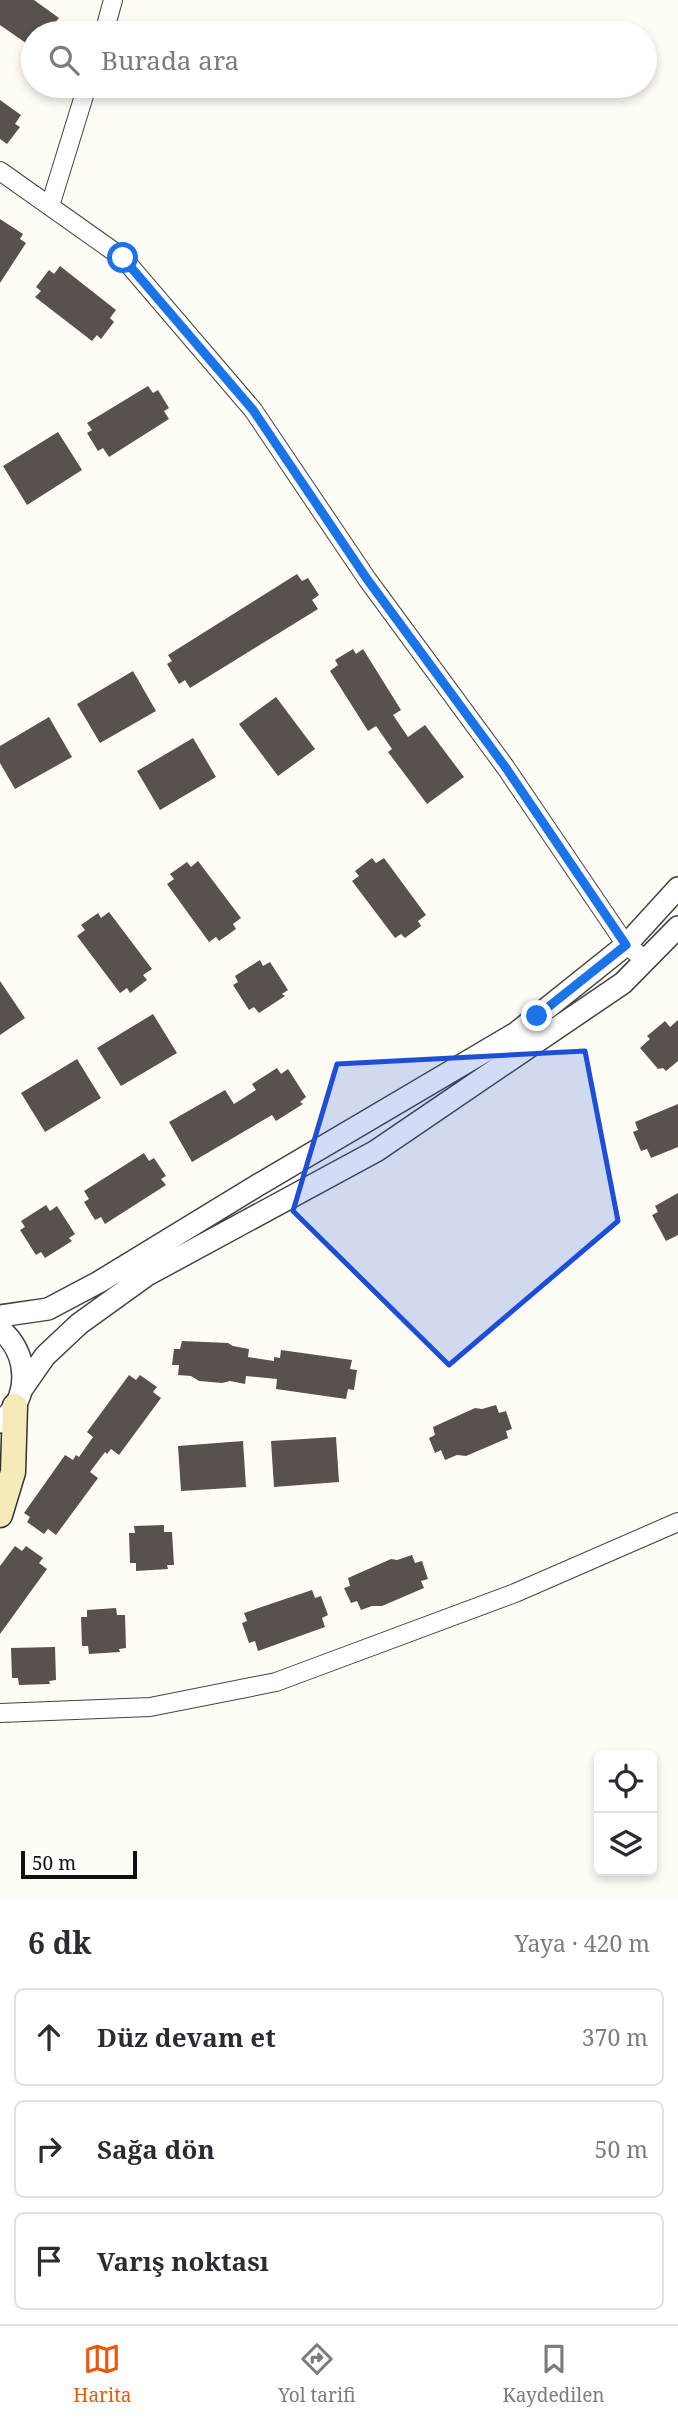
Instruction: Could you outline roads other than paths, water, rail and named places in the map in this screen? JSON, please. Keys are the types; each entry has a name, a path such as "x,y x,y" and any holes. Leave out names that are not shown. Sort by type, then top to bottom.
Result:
{"main road":[{"path":"0,1515 13,1472 12,1406"}],"street":[{"path":"107,21 113,0"},
{"path":"50,206 83,98"},
{"path":"0,171 123,258 253,410 367,579 506,768 626,945 646,960"},
{"path":"0,1317 48,1309 99,1282 516,1033 626,945 678,888"},
{"path":"12,1406 45,1356 79,1324 147,1275 376,1151 623,983 678,927"},
{"path":"0,1329 10,1337 19,1353 24,1371 12,1406"},
{"path":"0,1713 150,1707 276,1682 515,1593 678,1522"}]}
